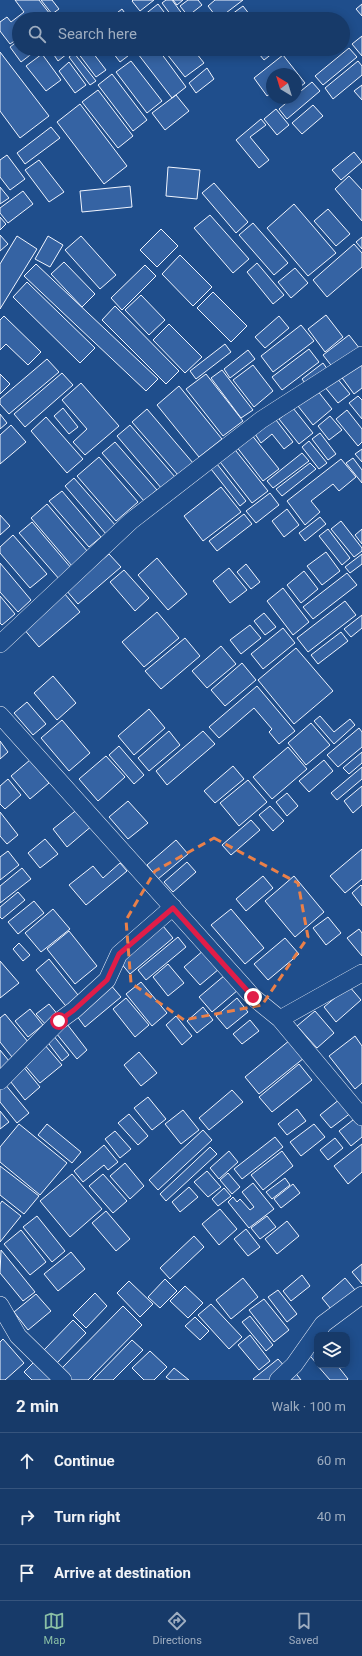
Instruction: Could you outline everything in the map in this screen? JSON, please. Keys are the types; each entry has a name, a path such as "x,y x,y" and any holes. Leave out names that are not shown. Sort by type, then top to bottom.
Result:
{"street":[{"path":"0,644 131,521 262,420 362,356"},
{"path":"0,715 253,997 280,1018 362,1117"},
{"path":"0,1081 59,1021 74,1010 107,980 119,954 173,908"},
{"path":"280,1018 362,973"},
{"path":"278,1380 294,1365 323,1324 362,1295"},
{"path":"0,1305 18,1336 63,1380"}],"highlighted area":[{"path":"214,838 298,883 308,937 262,1005 184,1020 131,983 126,920 155,871"}],"building":[{"path":"15,0 39,0 48,12 24,12"},
{"path":"41,0 52,0 59,9 55,12 50,12"},
{"path":"154,0 140,11 132,1"},
{"path":"166,0 172,0 181,12 169,12 162,3"},
{"path":"173,0 183,0 177,5"},
{"path":"188,0 198,0 202,5 193,12 185,12 180,6"},
{"path":"215,0 243,0 227,12 213,12 208,6"},
{"path":"158,4 164,12 148,12"},
{"path":"362,4 362,16 356,9"},
{"path":"243,6 248,12 235,12"},
{"path":"7,17 11,22 12,21 12,43 10,44 0,31 0,22"},
{"path":"362,36 362,56 352,44"},
{"path":"350,49 357,57 323,85 315,76 339,56 350,56"},
{"path":"0,52 49,116 20,138 0,111"},
{"path":"17,56 29,56 21,62"},
{"path":"39,56 43,56 61,80 46,91 26,66"},
{"path":"55,56 64,56 58,61"},
{"path":"76,56 96,81 90,85 69,57"},
{"path":"80,56 95,56 106,70 96,77"},
{"path":"115,56 128,56 120,62"},
{"path":"140,56 163,56 186,87 172,98"},
{"path":"168,56 198,56 204,63 185,77"},
{"path":"261,56 269,56 264,60"},
{"path":"282,56 284,56 293,68 267,68"},
{"path":"131,61 162,101 147,113 116,72"},
{"path":"358,61 362,66 362,75 333,99 325,88"},
{"path":"69,62 86,85 75,93 59,71"},
{"path":"207,68 214,79 196,93 189,83"},
{"path":"266,68 266,95 254,78"},
{"path":"112,74 147,120 133,131 98,85"},
{"path":"312,82 320,91 287,119 279,109 285,104 302,104 302,90"},
{"path":"362,85 362,100 354,91"},
{"path":"98,90 133,136 118,148 82,102"},
{"path":"176,95 189,111 165,130 152,113"},
{"path":"80,104 127,166 104,184 57,122"},
{"path":"313,105 323,116 302,134 292,123"},
{"path":"276,109 289,125 277,135 264,119"},
{"path":"261,119 266,125 250,137 269,160 259,168 236,140"},
{"path":"51,127 60,138 25,164 17,153"},
{"path":"354,152 362,162 341,180 332,170"},
{"path":"7,155 25,179 10,190 0,177 0,160"},
{"path":"39,160 64,192 49,202 25,170"},
{"path":"168,167 200,170 197,199 166,196"},
{"path":"349,176 362,190 362,221 335,189"},
{"path":"214,183 248,222 236,233 202,193"},
{"path":"130,186 132,207 82,212 80,191"},
{"path":"0,187 9,198 0,204"},
{"path":"23,191 33,204 8,223 0,213 0,208"},
{"path":"294,204 336,253 308,276 267,228"},
{"path":"328,209 350,234 336,246 314,221"},
{"path":"210,215 249,259 233,273 194,228"},
{"path":"0,217 6,224 0,230"},
{"path":"253,223 288,263 274,275 239,235"},
{"path":"161,229 178,246 157,267 140,250"},
{"path":"0,235 8,244 0,251"},
{"path":"17,236 37,249 0,309 0,264"},
{"path":"48,236 63,245 50,267 35,259"},
{"path":"81,236 116,275 100,289 65,250"},
{"path":"362,237 362,249 356,242"},
{"path":"354,244 362,253 362,267 327,297 313,280"},
{"path":"180,255 212,287 193,306 162,274"},
{"path":"64,262 95,294 82,307 51,274"},
{"path":"257,263 284,295 273,304 247,272"},
{"path":"36,264 158,379 146,391 24,276"},
{"path":"145,265 156,276 122,310 111,298"},
{"path":"295,268 308,283 291,298 278,282"},
{"path":"27,282 95,348 80,363 13,297"},
{"path":"213,292 247,326 231,342 197,308"},
{"path":"141,295 165,320 149,335 125,310"},
{"path":"115,306 179,371 166,384 102,320"},
{"path":"326,315 343,337 325,352 308,329"},
{"path":"4,316 41,352 28,365 6,344 0,350 0,320"},
{"path":"279,316 289,328 265,348 255,337"},
{"path":"169,324 202,357 185,373 153,340"},
{"path":"301,325 314,341 273,372 261,356"},
{"path":"349,335 360,349 334,369 323,355"},
{"path":"225,344 231,352 196,379 190,371"},
{"path":"309,349 319,362 282,390 272,377"},
{"path":"248,350 255,359 230,378 224,369"},
{"path":"47,359 59,372 9,414 0,404 0,399"},
{"path":"362,359 362,388 354,394 340,375"},
{"path":"323,363 328,370 307,386 302,379"},
{"path":"253,365 273,391 254,407 233,380"},
{"path":"222,370 253,410 241,418 211,378"},
{"path":"62,373 73,385 25,427 14,414"},
{"path":"0,374 10,384 0,394"},
{"path":"206,374 243,421 223,436 186,389"},
{"path":"336,377 350,394 338,403 324,386"},
{"path":"81,383 119,426 85,455 73,442 87,429 62,400"},
{"path":"179,386 222,439 199,457 157,405"},
{"path":"317,390 332,409 313,425 298,406"},
{"path":"358,396 362,400 362,419 349,403"},
{"path":"63,408 78,427 69,434 54,416"},
{"path":"293,408 313,433 299,444 279,419"},
{"path":"147,409 193,463 178,475 132,422"},
{"path":"347,410 362,429 362,442 358,446 336,419"},
{"path":"0,414 7,423 0,429"},
{"path":"273,416 293,442 284,449 272,434 261,443 253,431"},
{"path":"330,416 342,430 329,440 318,426"},
{"path":"46,417 83,459 67,473 31,431"},
{"path":"11,425 26,442 0,464 0,435"},
{"path":"130,425 175,477 162,489 117,436"},
{"path":"320,433 336,454 328,460 312,439"},
{"path":"251,434 279,469 263,481 236,446"},
{"path":"309,441 327,463 319,469 302,447"},
{"path":"115,442 157,490 144,501 102,453"},
{"path":"232,446 268,491 252,503 217,458"},
{"path":"362,449 362,462 355,454"},
{"path":"302,453 309,461 273,488 267,481"},
{"path":"99,457 138,502 116,521 77,476"},
{"path":"353,458 362,470 362,483 346,463"},
{"path":"341,459 356,477 339,491 333,484 311,501 320,512 305,525 287,501"},
{"path":"310,463 316,469 282,496 276,489"},
{"path":"217,464 246,501 240,506 211,469"},
{"path":"74,478 116,526 106,534 65,486"},
{"path":"221,487 241,512 203,541 184,516"},
{"path":"62,491 101,537 89,547 49,501"},
{"path":"270,493 279,505 256,523 246,511"},
{"path":"47,504 88,552 72,566 31,518"},
{"path":"287,509 299,525 284,537 272,521"},
{"path":"244,514 252,524 217,551 209,541"},
{"path":"0,515 10,526 0,535"},
{"path":"320,517 326,524 305,541 299,533"},
{"path":"341,521 362,548 362,551 354,557 331,529"},
{"path":"32,522 72,569 60,580 19,533"},
{"path":"328,529 350,558 342,565 319,536"},
{"path":"362,529 362,544 355,535"},
{"path":"13,535 47,574 30,588 0,553 0,547"},
{"path":"326,552 340,571 322,585 307,566"},
{"path":"109,554 121,567 78,604 66,590"},
{"path":"362,554 362,564 350,573 345,567"},
{"path":"157,558 187,594 168,610 138,575"},
{"path":"0,563 31,600 18,612 0,592"},
{"path":"246,564 260,582 251,589 237,572"},
{"path":"229,568 247,590 230,603 213,581"},
{"path":"124,570 149,598 135,611 110,582"},
{"path":"304,571 318,589 301,603 287,585"},
{"path":"347,573 357,585 313,619 303,607"},
{"path":"283,588 309,622 293,635 267,601"},
{"path":"64,593 80,612 39,647 23,628"},
{"path":"0,596 15,614 2,625 0,623"},
{"path":"345,601 356,615 308,652 297,638"},
{"path":"157,612 179,638 144,667 122,642"},
{"path":"264,613 276,627 265,635 254,621"},
{"path":"362,615 362,628 351,637 344,629"},
{"path":"250,625 261,638 241,654 230,640"},
{"path":"283,628 295,643 263,669 251,654"},
{"path":"341,632 348,641 318,664 311,655"},
{"path":"185,638 200,656 161,689 145,671"},
{"path":"221,646 236,664 207,688 192,671"},
{"path":"296,648 333,691 294,724 258,680"},
{"path":"242,663 256,680 225,706 211,690"},
{"path":"53,676 76,703 57,720 34,693"},
{"path":"257,686 295,731 279,744 269,732 272,729 254,708 219,738 209,727"},
{"path":"27,702 46,724 33,735 14,713"},
{"path":"149,709 165,728 134,755 118,736"},
{"path":"320,716 334,732 350,719 355,725 334,744 314,721"},
{"path":"62,720 90,753 69,771 41,738"},
{"path":"311,723 330,745 306,765 288,743"},
{"path":"359,728 362,732 362,747 338,767 327,755"},
{"path":"169,731 180,745 149,771 138,758"},
{"path":"203,731 215,744 167,785 156,771"},
{"path":"0,741 8,752 0,759"},
{"path":"119,746 144,775 134,784 109,755"},
{"path":"288,747 307,769 272,799 253,777"},
{"path":"362,752 362,763 349,774 343,768"},
{"path":"106,756 125,777 98,801 79,779"},
{"path":"30,760 49,783 30,799 11,776"},
{"path":"324,760 333,771 309,792 299,781"},
{"path":"233,766 244,779 215,803 204,791"},
{"path":"362,767 362,779 337,800 331,793"},
{"path":"8,779 21,795 5,809 0,804 0,786"},
{"path":"248,780 267,802 239,826 220,803"},
{"path":"362,786 362,805 353,813 344,801"},
{"path":"287,793 298,806 287,816 276,802"},
{"path":"128,801 148,823 128,839 109,817"},
{"path":"270,806 284,821 273,831 259,815"},
{"path":"79,808 93,825 67,847 53,829"},
{"path":"0,812 18,835 7,844 0,836"},
{"path":"251,820 260,830 231,855 222,845"},
{"path":"45,839 58,854 40,868 28,853"},
{"path":"176,840 188,854 158,879 147,865"},
{"path":"362,849 362,879 345,893 330,876"},
{"path":"8,851 19,865 0,880 0,857"},
{"path":"187,862 196,872 173,892 164,882"},
{"path":"120,863 127,871 86,905 69,885 93,866 103,878"},
{"path":"22,868 31,879 0,903 0,886"},
{"path":"263,876 273,888 246,911 236,899"},
{"path":"294,876 324,912 295,937 265,901"},
{"path":"361,885 362,886 362,906 352,893"},
{"path":"18,892 25,900 2,919 0,917 0,907"},
{"path":"34,901 44,913 18,934 8,922"},
{"path":"53,909 70,929 41,952 25,933"},
{"path":"231,909 264,948 245,964 211,925"},
{"path":"328,917 341,933 326,945 313,928"},
{"path":"163,926 173,938 130,974 120,962"},
{"path":"359,929 362,933 362,956 347,938"},
{"path":"69,931 97,966 75,984 47,949"},
{"path":"178,937 186,947 146,980 138,970"},
{"path":"285,938 299,954 268,980 254,964"},
{"path":"19,943 30,955 23,961 13,949"},
{"path":"204,950 219,969 200,985 184,967"},
{"path":"49,959 82,1000 70,1011 36,970"},
{"path":"0,961 19,983 0,998"},
{"path":"168,964 184,983 168,996 153,977"},
{"path":"225,975 238,990 212,1012 199,997"},
{"path":"141,982 167,1013 152,1026 126,994"},
{"path":"109,983 121,997 85,1027 74,1012"},
{"path":"349,986 361,1000 336,1022 324,1007"},
{"path":"126,998 149,1025 135,1037 113,1009"},
{"path":"237,998 248,1012 227,1029 216,1016"},
{"path":"49,1004 59,1016 47,1026 36,1014"},
{"path":"203,1007 213,1020 197,1033 187,1021"},
{"path":"30,1009 43,1025 28,1037 15,1021"},
{"path":"315,1011 334,1033 317,1048 297,1026"},
{"path":"5,1014 29,1043 12,1057 0,1042 0,1018"},
{"path":"176,1016 192,1036 182,1045 166,1025"},
{"path":"250,1020 259,1031 242,1044 233,1034"},
{"path":"67,1024 87,1050 77,1059 56,1033"},
{"path":"53,1035 69,1055 62,1061 46,1040"},
{"path":"355,1036 362,1046 362,1083 355,1089 329,1056"},
{"path":"290,1040 304,1058 259,1094 245,1077"},
{"path":"44,1044 62,1065 40,1083 22,1062"},
{"path":"0,1050 9,1061 0,1069"},
{"path":"139,1052 157,1073 141,1086 124,1065"},
{"path":"299,1064 312,1080 272,1112 259,1097"},
{"path":"22,1065 40,1087 25,1100 7,1077"},
{"path":"4,1083 29,1113 17,1123 0,1102 0,1086"},
{"path":"232,1090 243,1102 209,1130 199,1118"},
{"path":"345,1095 356,1109 331,1128 320,1115"},
{"path":"148,1097 166,1119 152,1130 134,1108"},
{"path":"297,1109 306,1121 287,1135 278,1124"},
{"path":"183,1110 199,1130 181,1144 165,1124"},
{"path":"0,1111 9,1122 0,1129"},
{"path":"129,1114 148,1136 138,1145 118,1123"},
{"path":"358,1116 362,1122 362,1137 351,1146 339,1131"},
{"path":"19,1124 67,1163 40,1195 0,1162 0,1147"},
{"path":"47,1124 81,1152 72,1163 38,1135"},
{"path":"314,1124 325,1137 301,1156 290,1142"},
{"path":"203,1130 212,1140 158,1190 149,1180"},
{"path":"115,1131 131,1149 120,1158 105,1139"},
{"path":"275,1137 283,1147 242,1179 234,1169"},
{"path":"335,1138 343,1148 328,1160 320,1150"},
{"path":"362,1144 362,1172 348,1184 334,1166"},
{"path":"104,1145 118,1162 108,1170 104,1165 83,1182 74,1171"},
{"path":"210,1147 217,1154 166,1201 160,1194"},
{"path":"229,1151 238,1162 219,1179 210,1168"},
{"path":"282,1151 293,1166 263,1190 251,1175"},
{"path":"125,1163 144,1186 130,1199 110,1176"},
{"path":"0,1166 39,1196 24,1214 0,1195"},
{"path":"207,1171 221,1187 208,1197 194,1182"},
{"path":"228,1173 240,1187 232,1194 220,1180"},
{"path":"72,1174 102,1209 70,1237 40,1201"},
{"path":"103,1174 127,1201 113,1213 89,1186"},
{"path":"285,1178 290,1185 272,1199 266,1192"},
{"path":"253,1183 274,1209 249,1228 228,1202 233,1197 237,1202 240,1199 250,1210 254,1207 242,1192"},
{"path":"293,1184 300,1193 281,1208 274,1199"},
{"path":"189,1187 198,1197 180,1212 172,1202"},
{"path":"224,1188 231,1196 218,1206 212,1199"},
{"path":"2,1201 21,1216 0,1242 0,1204"},
{"path":"220,1209 237,1229 219,1245 202,1224"},
{"path":"106,1211 130,1239 116,1251 92,1223"},
{"path":"37,1216 65,1251 52,1262 23,1227"},
{"path":"267,1216 276,1227 260,1239 251,1228"},
{"path":"287,1221 299,1236 277,1254 265,1239"},
{"path":"246,1229 260,1247 248,1256 234,1239"},
{"path":"21,1230 46,1262 30,1275 4,1244"},
{"path":"194,1236 204,1247 170,1279 160,1268"},
{"path":"1,1250 35,1292 23,1301 0,1273"},
{"path":"71,1252 85,1269 58,1291 44,1274"},
{"path":"362,1264 362,1284 352,1272"},
{"path":"302,1275 310,1286 291,1301 283,1291"},
{"path":"243,1278 258,1297 231,1319 216,1300"},
{"path":"345,1278 355,1290 331,1309 322,1298"},
{"path":"165,1279 177,1291 160,1308 148,1297"},
{"path":"129,1281 153,1304 140,1317 117,1293"},
{"path":"185,1286 203,1303 188,1318 170,1301"},
{"path":"278,1290 297,1314 287,1322 268,1297"},
{"path":"95,1293 107,1306 86,1328 73,1315"},
{"path":"36,1294 51,1311 28,1330 14,1312"},
{"path":"264,1299 289,1330 274,1342 249,1310"},
{"path":"211,1304 242,1337 229,1349 198,1315"},
{"path":"123,1306 142,1325 88,1380 72,1380 61,1369"},
{"path":"250,1316 273,1345 266,1351 242,1322"},
{"path":"195,1317 209,1331 200,1340 185,1326"},
{"path":"73,1320 86,1333 56,1364 43,1351"},
{"path":"250,1335 270,1361 259,1370 238,1345"},
{"path":"3,1339 24,1363 5,1380 0,1380 0,1342"},
{"path":"132,1340 143,1350 113,1380 93,1380"},
{"path":"314,1343 314,1360 305,1350"},
{"path":"150,1351 167,1367 154,1380 144,1380 132,1368"},
{"path":"278,1359 287,1369 274,1380 253,1379"},
{"path":"36,1360 56,1380 32,1380 24,1372"},
{"path":"174,1368 189,1380 170,1380 166,1377"},
{"path":"320,1368 339,1368 348,1379 347,1380 330,1380"},
{"path":"294,1371 301,1380 283,1380"}],"route":[{"path":"59,1021 74,1010 107,980 119,954 173,908 253,997"}]}
